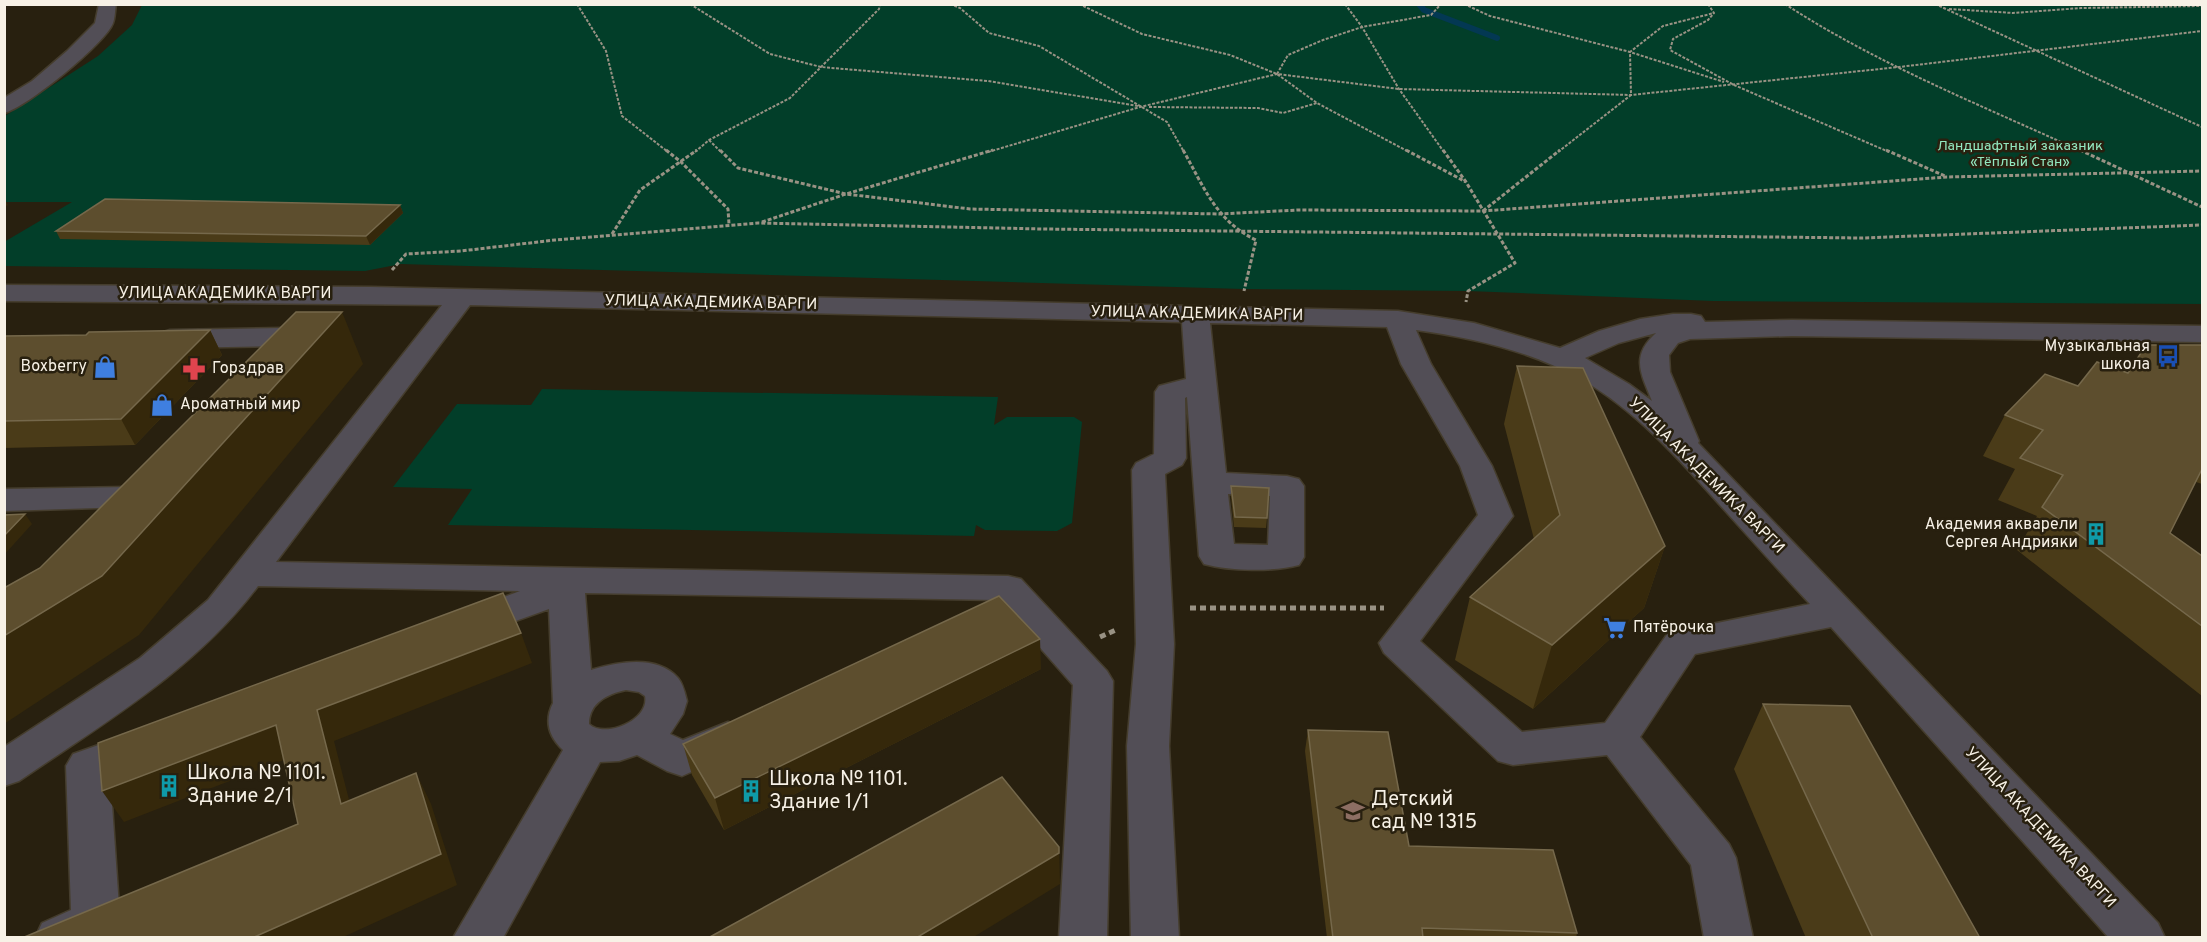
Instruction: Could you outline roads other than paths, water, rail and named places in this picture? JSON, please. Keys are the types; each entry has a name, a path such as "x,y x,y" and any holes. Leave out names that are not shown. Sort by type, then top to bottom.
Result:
{"street":[{"path":"4,107 39,85 74,55 104,24 108,4"},
{"name":"УЛИЦА АКАДЕМИКА ВАРГИ","path":"4,293 323,294 1398,319 1465,328 1503,337 1561,358 1619,390 1689,454 2141,938"},
{"path":"204,293 145,340 282,337"},
{"path":"250,371 323,294"},
{"path":"4,769 154,668 221,609 462,297"},
{"path":"1196,314 1210,483"},
{"path":"1398,319 1416,364 1476,466 1496,516 1398,643 1513,749 1617,738 1682,643 1839,612"},
{"path":"1561,358 1607,336 1664,322 1711,322 1792,328"},
{"path":"1689,454 1655,372 1657,346 1668,338 1688,331 1710,328 1792,328 2202,334"},
{"path":"1155,938 1148,746 1155,644 1148,470 1170,458 1170,392 1202,386"},
{"path":"103,523 153,472"},
{"path":"4,500 128,497"},
{"path":"248,574 566,584 1008,588 1093,681 1083,938"},
{"path":"433,638 566,584"},
{"path":"566,584 573,702 568,715 568,728 575,738 589,744 605,746 640,737 656,724 666,709 667,694 659,683 645,676 626,675 606,679 587,689 573,702"},
{"path":"967,625 1020,600"},
{"path":"640,737 682,759 756,725"},
{"path":"59,938 96,922 88,766 177,733"},
{"path":"1617,738 1713,858 1729,938"},
{"path":"477,937 589,744"}],"waterway":[{"path":"1419,4 1424,10 1497,38"}],"place":[{"name":"Музыкальная школа","path":"2168,356"},
{"name":"Boxberry","path":"105,367"},
{"name":"Горздрав","path":"194,369"},
{"name":"Ароматный мир","path":"162,405"},
{"name":"Академия акварели Сергея Андрияки","path":"2096,534"},
{"name":"Пятёрочка","path":"1615,628"},
{"name":"Школа № 1101. Здание 2/1","path":"169,786"},
{"name":"Школа № 1101. Здание 1/1","path":"751,791"},
{"name":"Детский сад № 1315","path":"1353,811"}],"park label":[{"name":"Ландшафтный заказник «Тёплый Стан»","path":"2020,154"}]}
